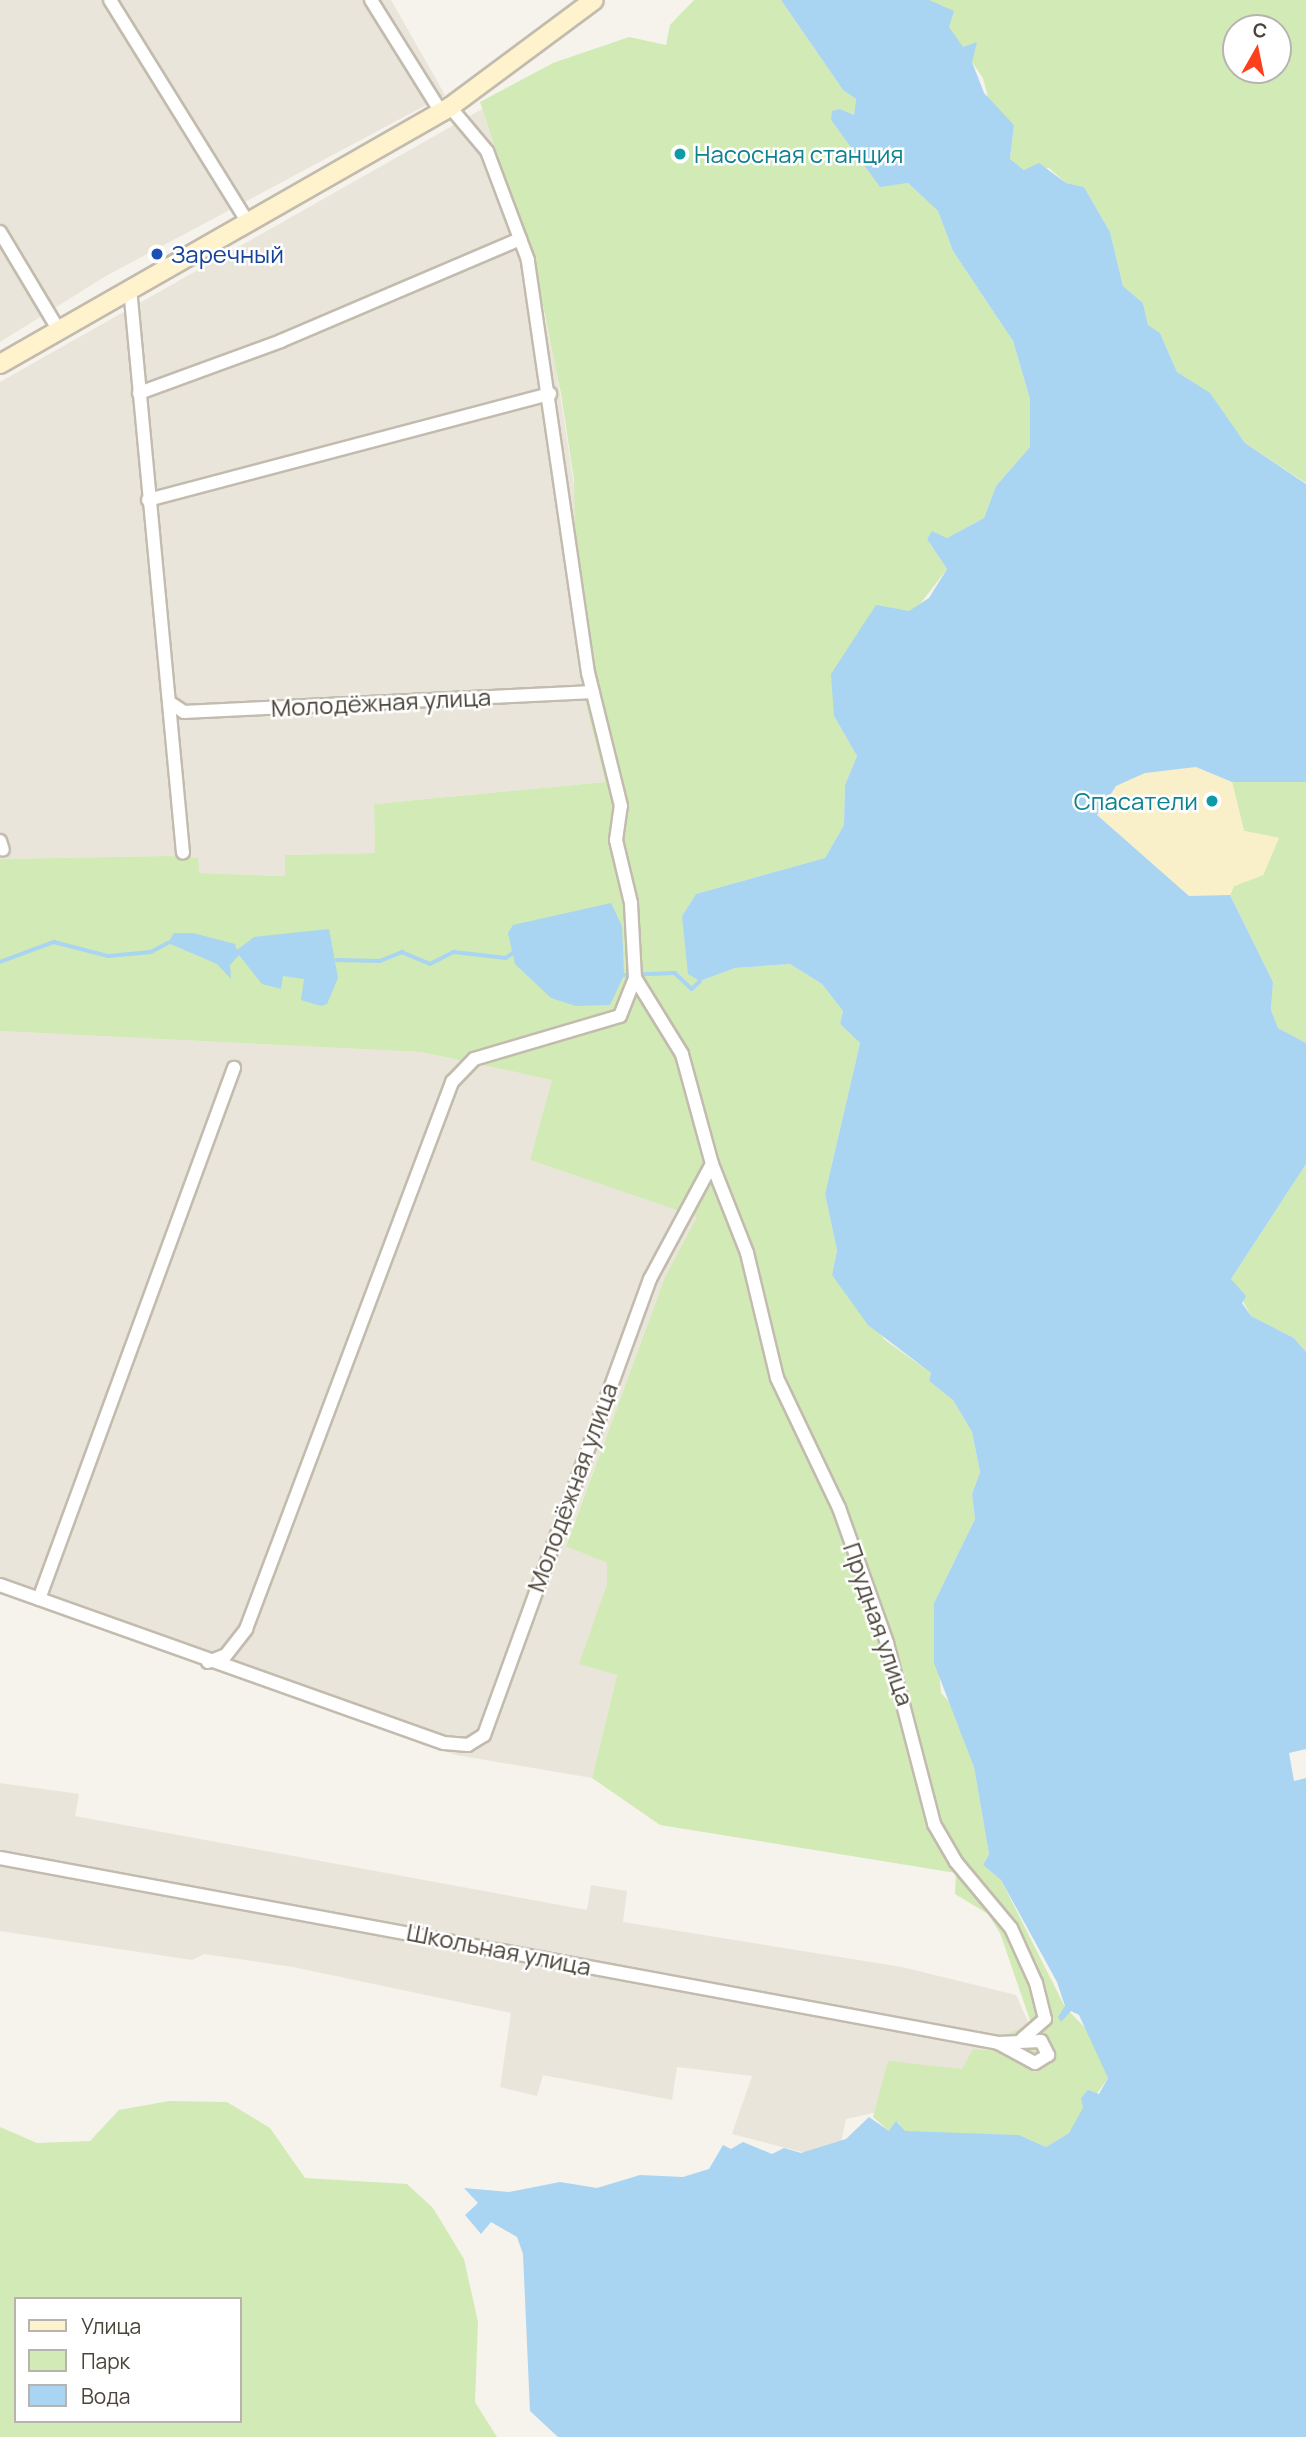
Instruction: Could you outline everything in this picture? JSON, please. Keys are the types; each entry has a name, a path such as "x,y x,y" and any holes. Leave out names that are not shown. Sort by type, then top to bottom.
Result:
{"street":[{"path":"110,0 247,221"},
{"path":"208,1662 226,1655 246,1629 452,1082 474,1059 620,1016 631,1001 635,978 631,904 616,840 621,806 593,692 550,394 520,239 487,151 445,109 371,0"},
{"path":"0,365 58,329 445,109 594,0"},
{"path":"0,232 58,329"},
{"path":"139,393 281,341 520,239"},
{"path":"130,288 148,500 172,704 183,853"},
{"path":"148,500 550,394"},
{"name":"Молодёжная улица","path":"172,704 184,712 593,692"},
{"path":"635,978 682,1054 712,1164"},
{"path":"39,1599 234,1068"},
{"name":"Молодёжная улица","path":"0,1584 208,1662 444,1743 468,1745 484,1735 650,1279 712,1164"},
{"name":"Прудная улица","path":"712,1164 747,1253 777,1378 839,1508 887,1643 934,1824 956,1862 1012,1928 1037,1983 1045,2019 1023,2039 998,2043"},
{"name":"Школьная улица","path":"0,1858 998,2043"}],"shaded area":[{"path":"0,0 391,0 445,95 106,276 0,342"},
{"path":"482,109 530,255 556,367 606,696 585,701 605,782 374,804 375,853 285,855 285,876 199,873 166,856 0,859 0,382"},
{"path":"0,1031 421,1052 553,1080 530,1160 698,1217 665,1277 566,1545 607,1563 607,1584 580,1664 617,1675 592,1778 456,1755 0,1594"},
{"path":"0,1783 79,1794 75,1816 587,1910 591,1885 627,1891 623,1922 902,1967 1016,1995 1051,2073 846,2119 840,2147 809,2154 732,2134 752,2076 677,2067 672,2100 543,2075 537,2096 500,2087 511,2013 293,1967 204,1954 192,1960 0,1931"}],"green space":[{"path":"694,0 781,0 843,90 856,99 854,115 840,109 831,120 880,186 908,183 938,211 953,251 1013,341 1030,399 1030,447 996,486 984,518 947,538 932,531 927,539 947,569 834,716 857,756 845,785 844,825 825,858 696,894 682,916 700,981 735,968 790,964 822,984 843,1011 840,1024 860,1043 825,1194 837,1250 832,1275 885,1340 931,1373 929,1381 953,1400 972,1432 980,1472 972,1494 975,1519 934,1603 941,1693 957,1710 974,1767 989,1854 983,1865 1001,1880 1065,2007 1092,2035 1108,2078 1069,2133 1046,2147 1019,2135 929,2134 904,2131 898,2122 889,2131 873,2117 888,2061 962,2069 973,2049 998,2051 1010,2033 1031,2023 1000,1933 988,1914 955,1894 956,1873 660,1825 592,1778 617,1675 579,1664 607,1584 607,1563 566,1546 665,1277 697,1217 530,1160 552,1080 421,1052 0,1031 0,859 166,856 198,858 199,873 285,876 285,855 375,853 374,804 605,782 585,701 599,697 576,586 574,480 561,394 538,281 480,102 553,63 629,37 666,45 670,25"},
{"path":"929,0 1306,0 1306,483 1245,443 1210,394 1177,372 1160,333 1148,326 1143,303 1123,286 1110,232 1084,187 1066,183 1049,168 1024,170 1010,159 1014,125 990,105 983,78"},
{"path":"1232,782 1306,782 1306,1043 1278,1028 1271,1010 1273,982 1230,895 1234,886 1263,875 1279,838 1244,831"},
{"path":"1306,1164 1306,1352 1294,1338 1251,1316 1231,1279"},
{"path":"169,2101 227,2102 270,2128 305,2178 407,2184 433,2208 464,2259 478,2322 475,2402 497,2437 0,2437 0,2127 37,2143 90,2141 119,2110"}],"sand":[{"path":"1196,767 1232,782 1244,831 1279,838 1263,875 1234,886 1230,895 1189,896 1097,815 1116,786 1145,773"}],"water":[{"path":"781,0 929,0 954,11 949,27 963,47 977,42 972,62 984,93 1014,125 1010,159 1024,170 1039,163 1066,183 1084,187 1110,232 1123,286 1143,303 1148,325 1160,333 1177,372 1210,393 1245,443 1306,484 1306,782 1232,782 1196,767 1145,773 1116,786 1097,815 1189,896 1230,895 1273,982 1271,1010 1278,1028 1306,1043 1306,1164 1231,1279 1246,1296 1242,1303 1251,1316 1294,1338 1306,1352 1306,2437 558,2437 530,2411 523,2254 517,2237 491,2222 481,2234 465,2215 478,2203 464,2188 509,2192 560,2182 597,2188 640,2175 683,2177 709,2169 723,2145 731,2149 743,2142 772,2154 784,2148 801,2153 846,2139 869,2117 889,2131 896,2121 905,2131 1019,2135 1046,2147 1069,2133 1083,2108 1081,2098 1088,2090 1099,2094 1108,2078 1079,2015 1071,2011 1061,2022 1058,2017 1065,2006 1057,1982 1001,1880 983,1865 989,1854 974,1767 934,1663 934,1603 975,1519 972,1494 980,1472 972,1432 953,1400 929,1381 931,1373 868,1325 832,1275 837,1250 825,1194 860,1043 840,1024 843,1011 822,984 790,964 735,968 700,981 688,974 682,916 696,894 825,858 844,825 845,785 857,756 834,716 831,674 876,605 909,611 929,598 947,569 927,539 932,531 947,538 984,518 996,486 1030,447 1030,399 1013,341 953,251 938,211 908,183 880,187 831,120 832,111 840,109 854,115 856,99 843,90"},
{"path":"611,903 622,926 624,975 610,1005 576,1006 551,998 515,964 508,933 513,925"},
{"path":"329,929 338,978 327,1004 321,1006 301,1000 304,979 283,976 281,989 262,984 239,955 230,965 231,979 217,964 168,943 174,933 193,933 235,944 237,950 254,937"}],"pier":[{"path":"1306,1749 1306,1778 1294,1781 1289,1753"}],"waterway":[{"path":"0,962 54,942 108,956 151,952 168,943"},
{"path":"337,960 380,961 402,952 430,964 454,952 506,958 513,953"},
{"path":"624,975 675,973 692,989 700,981"}],"place":[{"name":"Насосная станция","path":"680,154"},
{"name":"Заречный","path":"157,254"},
{"name":"Спасатели","path":"1212,801"}]}
